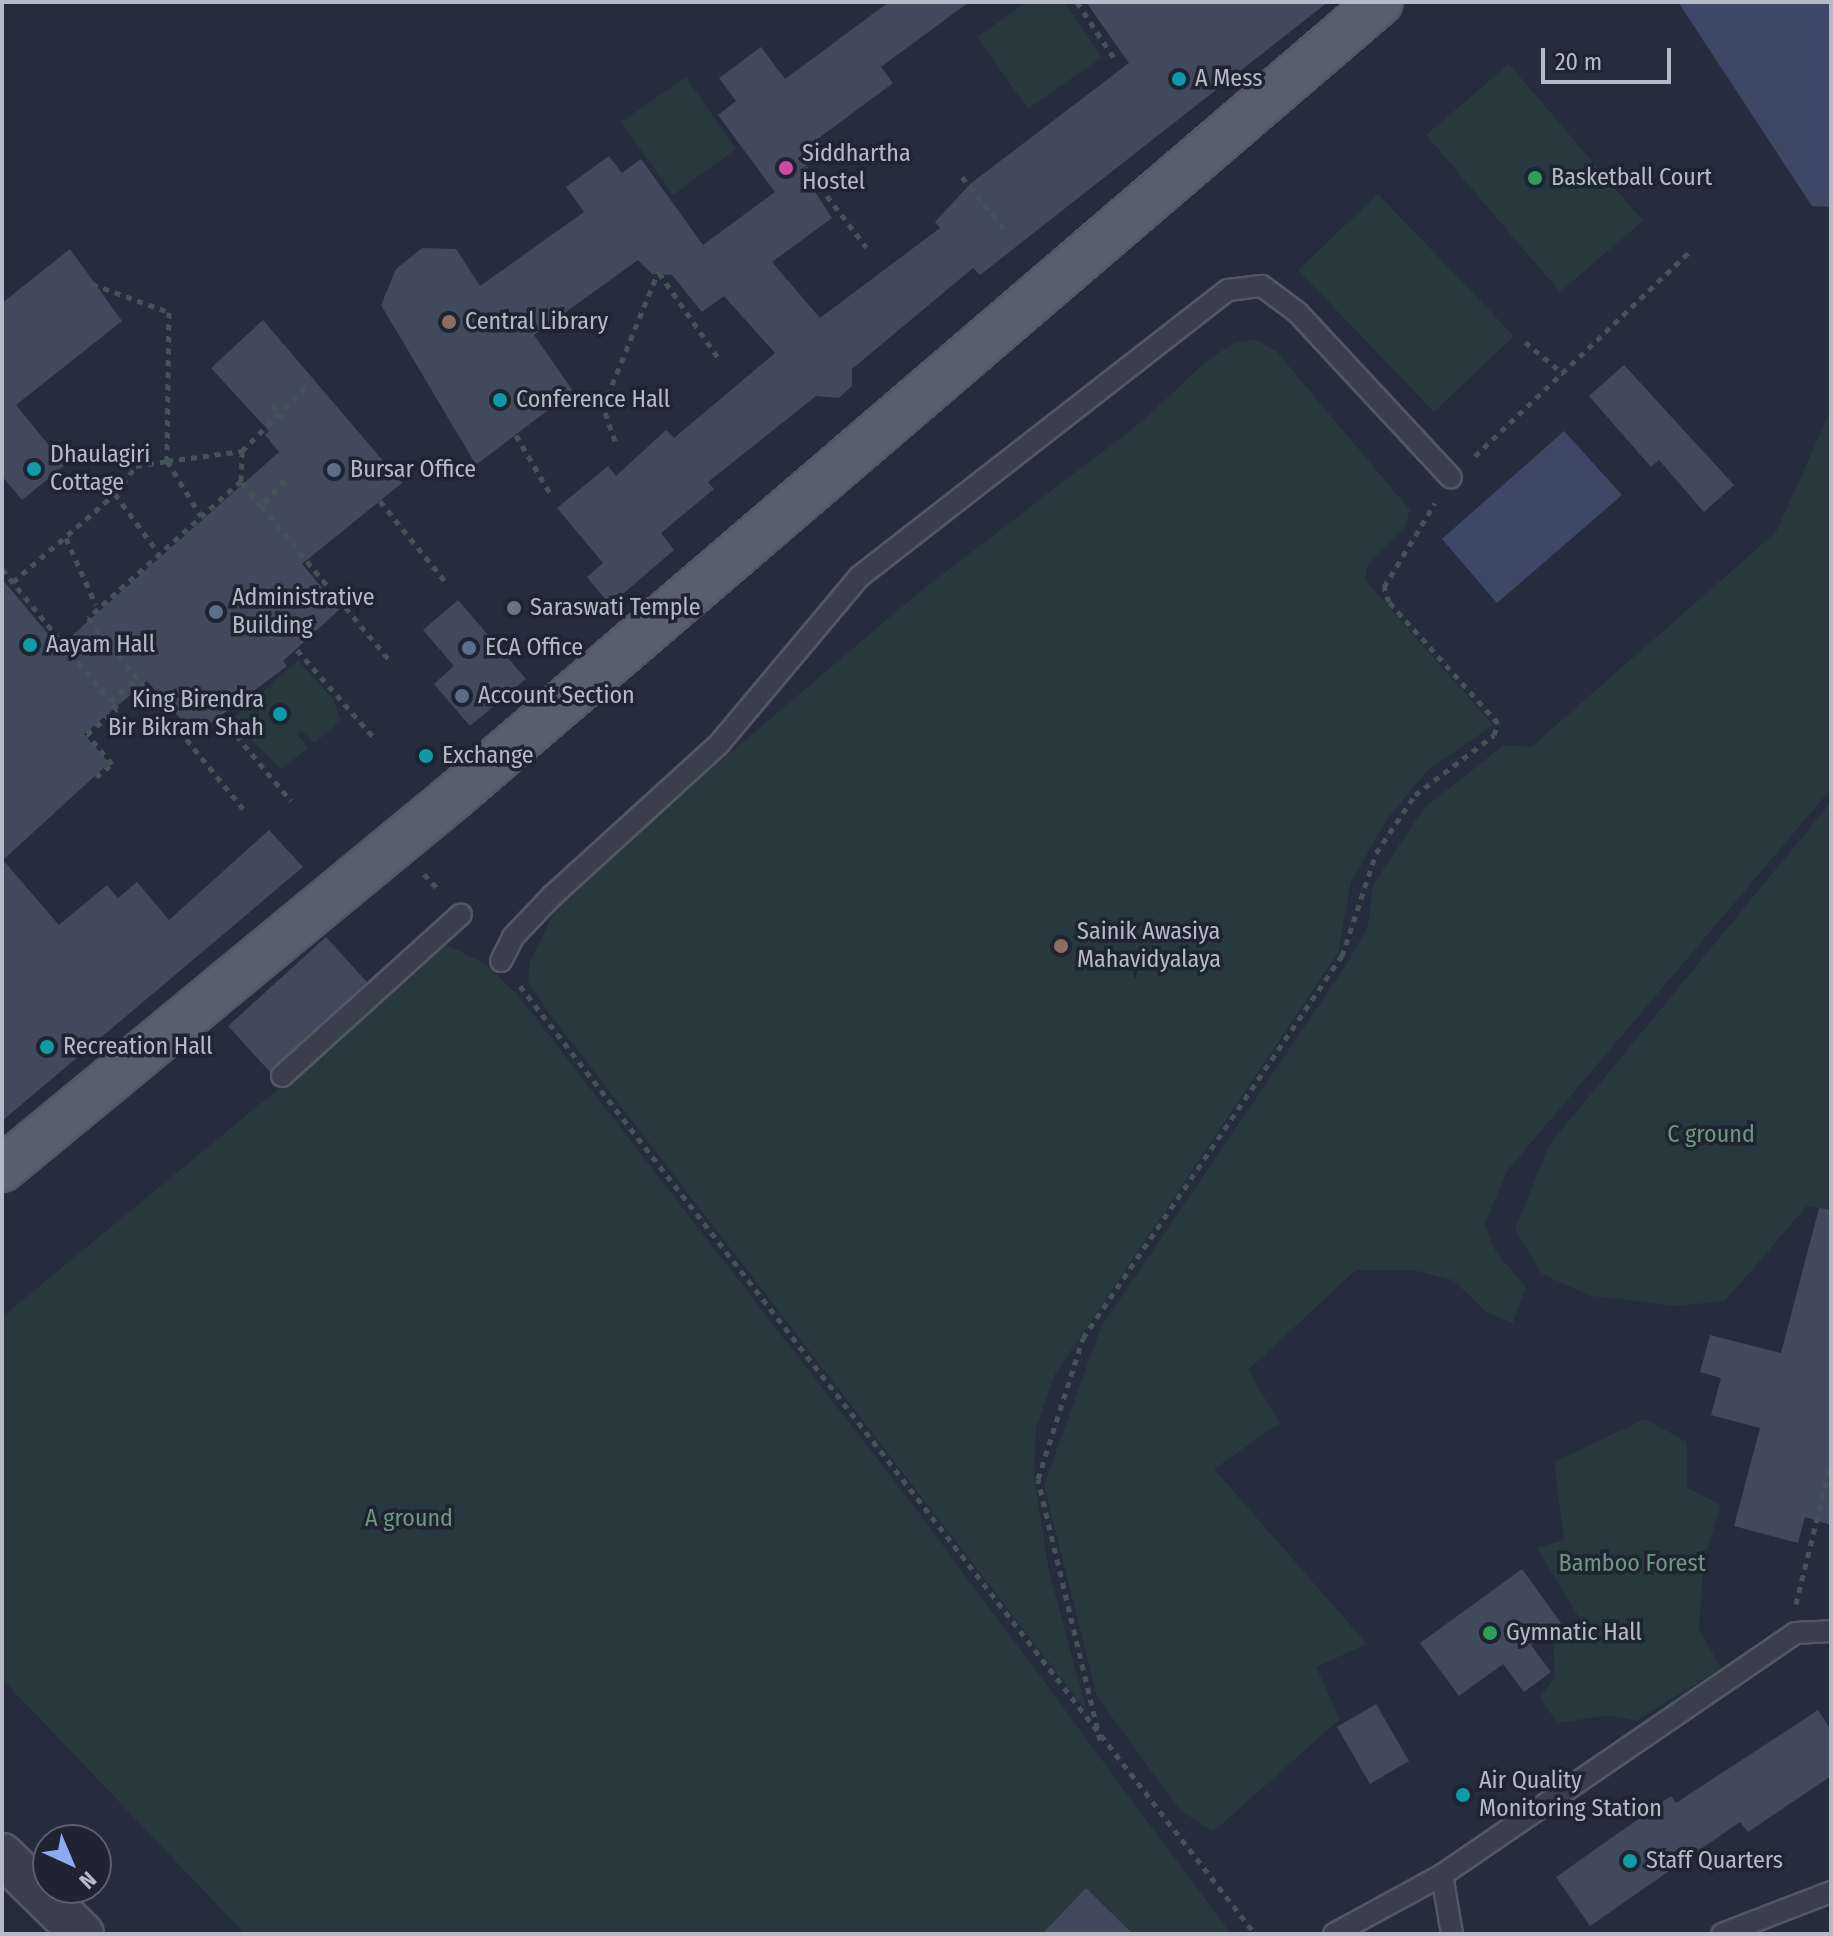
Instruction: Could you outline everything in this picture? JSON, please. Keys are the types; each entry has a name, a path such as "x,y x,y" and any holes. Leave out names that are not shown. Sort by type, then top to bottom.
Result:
{"main road":[{"path":"2,1169 396,843 1380,2"}],"street":[{"path":"2,1855 82,1934"}],"lane":[{"path":"501,961 513,937 552,896 719,744 859,577 1228,290 1262,286 1297,312 1451,478"},
{"path":"282,1076 461,914"},
{"path":"1334,1934 1442,1875 1795,1633 1831,1631"},
{"path":"1442,1875 1452,1934"},
{"path":"1722,1934 1831,1892"}],"path":[{"path":"1077,2 1114,58"},
{"path":"805,167 866,247"},
{"path":"962,177 1006,231"},
{"path":"1100,1740 1038,1479 1083,1338 1342,956 1376,853 1415,795 1494,735 1498,723 1389,602 1384,587 1451,478 1564,374 1691,250"},
{"path":"615,441 603,407 658,272 719,359"},
{"path":"92,284 169,312 167,461 201,516"},
{"path":"1525,342 1564,374"},
{"path":"13,582 115,494 136,466 242,451 308,384"},
{"path":"272,405 285,419"},
{"path":"516,435 551,495"},
{"path":"242,451 241,481 392,663"},
{"path":"261,506 284,480"},
{"path":"241,481 88,618 244,810"},
{"path":"115,494 154,547"},
{"path":"380,501 448,585"},
{"path":"66,538 96,605"},
{"path":"2,569 117,709 87,734 112,764 96,777"},
{"path":"297,650 376,740"},
{"path":"110,701 137,679"},
{"path":"221,717 291,801"},
{"path":"396,843 461,914"},
{"path":"501,961 1100,1740 1255,1934"},
{"path":"1795,1633 1796,1601 1831,1461"}],"green space":[{"path":"1027,2 1064,2 1102,57 1028,109 977,37"},
{"name":"Basketball Court","path":"1509,64 1643,221 1560,292 1426,135"},
{"path":"686,77 736,149 673,195 621,122"},
{"path":"1378,194 1514,336 1434,412 1298,270"},
{"path":"1255,339 1277,352 1410,510 1405,526 1368,563 1365,580 1493,725 1427,771 1388,818 1351,882 1338,953 1054,1376 1036,1429 1034,1478 1049,1571 1087,1712 550,1014 528,983 530,961 563,895 918,593 1145,419 1204,363 1232,344"},
{"path":"1831,410 1831,789 1507,1171 1484,1225 1496,1252 1526,1287 1513,1323 1486,1312 1453,1280 1413,1270 1356,1270 1248,1370 1280,1423 1214,1469 1367,1644 1316,1667 1340,1719 1213,1832 1181,1811 1097,1697 1044,1485 1101,1327 1348,962 1368,926 1373,885 1424,808 1504,745 1531,747 1776,532"},
{"path":"298,660 333,699 341,720 315,743 301,730 297,735 309,748 281,769 231,720"},
{"name":"C ground","path":"1831,802 1831,1210 1807,1206 1725,1301 1678,1306 1591,1296 1542,1274 1515,1229 1549,1145"},
{"name":"A ground","path":"441,942 484,963 517,994 916,1509 1231,1934 1133,1934 1086,1889 1042,1934 245,1934 2,1679 2,1317 277,1090"},
{"name":"Bamboo Forest","path":"1645,1419 1687,1442 1687,1488 1721,1505 1704,1558 1699,1629 1721,1668 1636,1721 1609,1715 1558,1723 1539,1698 1555,1677 1553,1643 1581,1621 1537,1548 1564,1540 1554,1462"}],"water":[{"path":"1678,2 1831,2 1831,207 1812,206"},
{"path":"1564,431 1622,495 1497,603 1442,539"}],"building":[{"path":"889,2 969,2 881,67 893,83 808,146 813,159 801,170 832,218 772,262 820,318 940,228 935,222 970,184 1129,63 1086,2 1328,2 980,275 973,268 852,369 852,386 839,398 816,396 708,482 714,489 661,533 674,550 610,605 587,577 603,563 557,508 608,466 616,476 666,430 674,438 775,353 724,296 702,312 672,275 652,274 638,260 534,335 573,391 476,465 381,305 396,269 422,248 456,249 480,286 584,212 566,187 609,156 622,173 641,159 703,245 775,192 718,115 736,101 719,78 761,47 785,79"},
{"path":"70,249 122,321 16,405 65,465 22,500 2,476 2,303"},
{"path":"263,320 402,483 302,564 340,609 283,661 287,666 195,735 147,681 84,734 109,763 3,860 59,925 107,885 118,898 137,882 169,920 269,830 303,867 2,1121 2,579 59,647 279,452 265,435 269,431 211,368"},
{"path":"1624,365 1734,485 1704,512 1659,460 1651,467 1589,396"},
{"name":"ECA Office","path":"458,600 526,679 470,726 434,684 454,666 423,630"},
{"path":"326,937 367,982 270,1072 228,1026"},
{"path":"1819,1208 1831,1210 1831,1525 1805,1517 1798,1543 1734,1526 1760,1428 1711,1415 1721,1378 1700,1372 1710,1335 1781,1353"},
{"name":"Gymnatic Hall","path":"1522,1569 1561,1623 1531,1645 1551,1672 1524,1692 1503,1664 1459,1696 1420,1643"},
{"path":"1376,1704 1409,1761 1370,1784 1337,1727"},
{"path":"1818,1710 1831,1730 1831,1776 1748,1832 1740,1822 1590,1926 1556,1877 1671,1796 1676,1803"},
{"path":"1086,1888 1133,1934 1042,1934"}],"place":[{"name":"A Mess","path":"1179,79"},
{"name":"Siddhartha Hostel","path":"786,168"},
{"name":"Basketball Court","path":"1535,178"},
{"name":"Central Library","path":"449,322"},
{"name":"Conference Hall","path":"500,400"},
{"name":"Dhaulagiri Cottage","path":"34,469"},
{"name":"Bursar Office","path":"334,470"},
{"name":"Saraswati Temple","path":"514,608"},
{"name":"Administrative Building","path":"216,612"},
{"name":"Aayam Hall","path":"30,645"},
{"name":"ECA Office","path":"469,648"},
{"name":"Account Section","path":"462,696"},
{"name":"King Birendra Bir Bikram Shah","path":"280,714"},
{"name":"Exchange","path":"426,756"},
{"name":"Sainik Awasiya Mahavidyalaya","path":"1061,946"},
{"name":"Recreation Hall","path":"47,1047"},
{"name":"Gymnatic Hall","path":"1490,1633"},
{"name":"Air Quality Monitoring Station","path":"1463,1795"},
{"name":"Staff Quarters","path":"1630,1861"}]}
